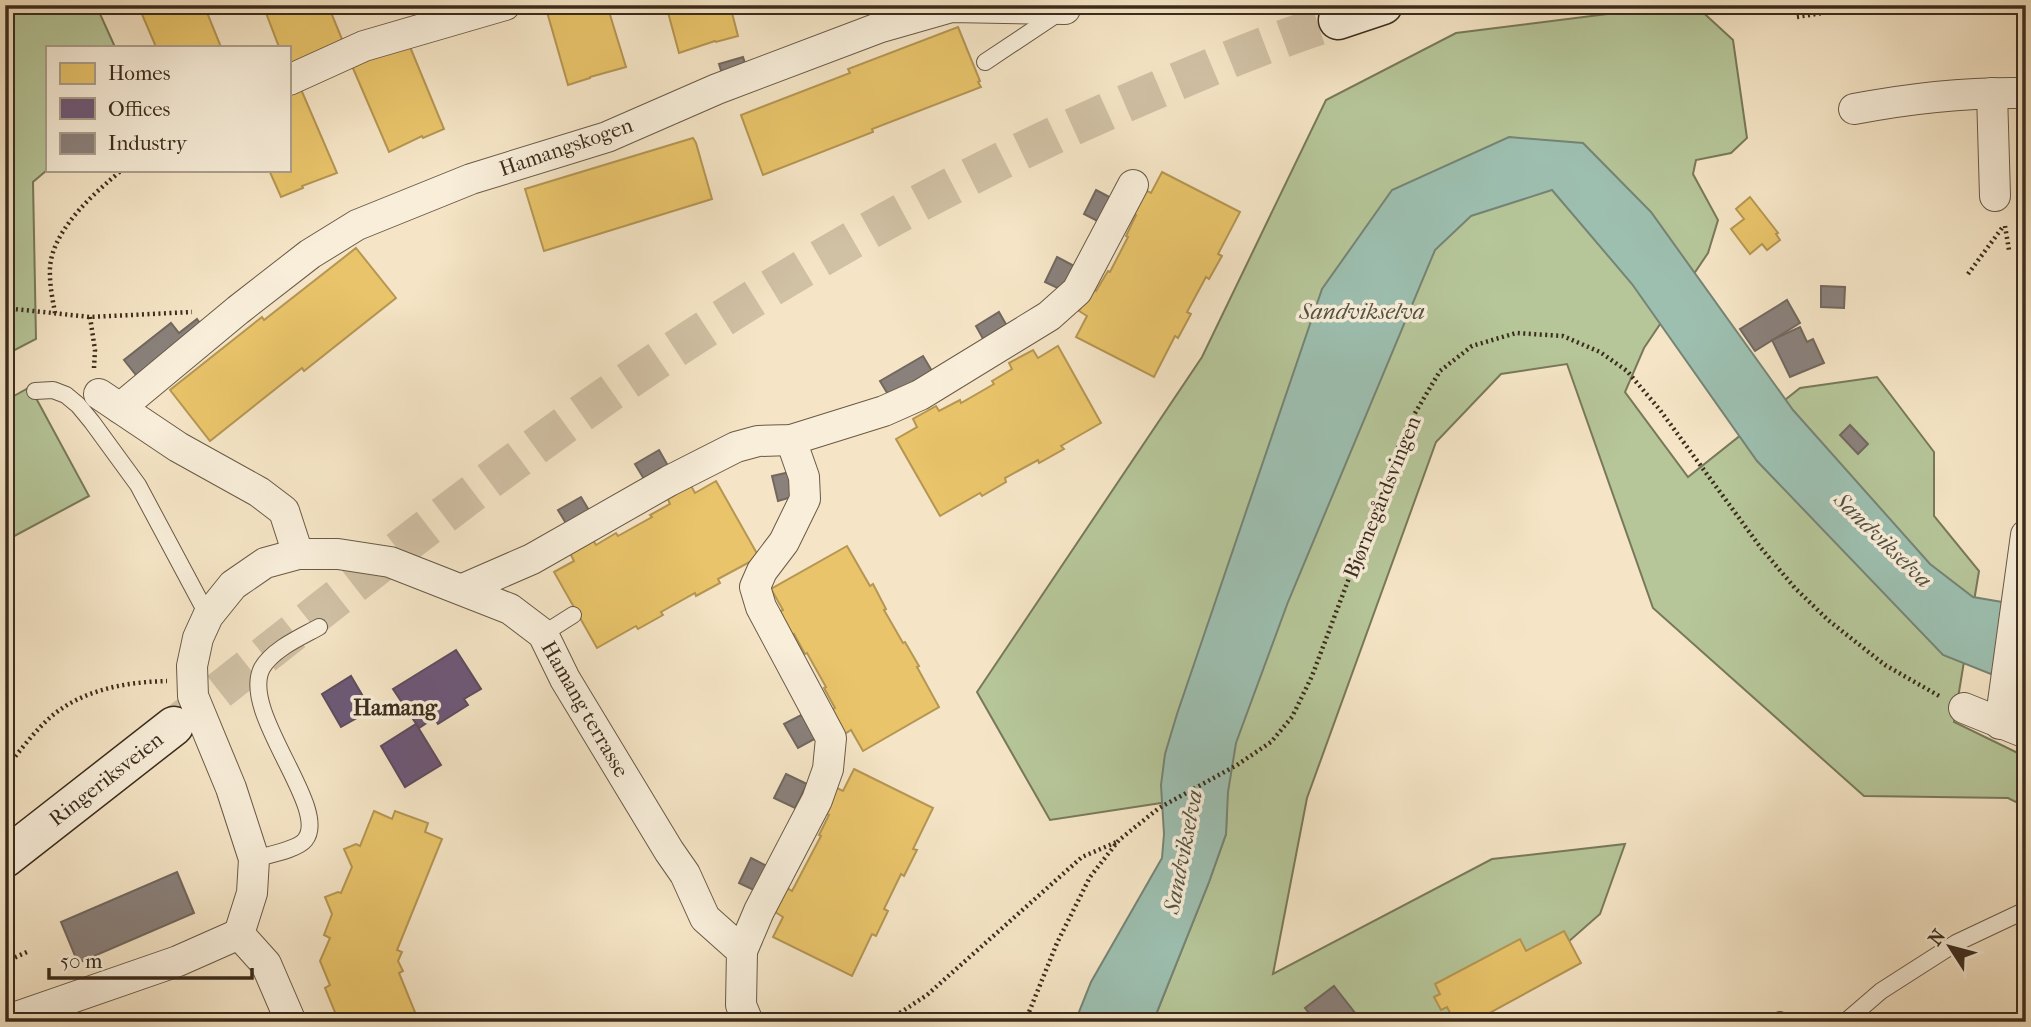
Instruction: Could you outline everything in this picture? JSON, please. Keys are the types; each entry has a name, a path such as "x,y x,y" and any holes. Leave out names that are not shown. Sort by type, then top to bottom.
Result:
{"main road":[{"path":"1338,20 1383,5"},
{"name":"Ringeriksveien","path":"5,858 174,726"}],"street":[{"path":"290,80 364,46 505,5"},
{"name":"Hamangskogen","path":"109,401 238,310 310,254 357,225 471,179 607,137 717,89 881,27 951,7 1068,7"},
{"path":"1992,93 1994,196"},
{"path":"1854,109 1923,98 2026,93"},
{"path":"463,589 532,559 669,481 736,447 758,441 791,440 884,411 920,395 1049,316 1077,291 1133,185"},
{"path":"109,401 178,447 259,492 284,511 298,554"},
{"path":"738,1016 741,951 817,800 828,769 831,738 761,607 755,587 762,571 784,542 805,499 804,477 791,440"},
{"path":"1964,708 2010,719 2019,589 2026,535"},
{"name":"Hamang terrasse","path":"239,934 252,893 254,859 231,788 193,696 192,666 198,638 208,616 233,585 265,563 298,554 338,554 390,562 463,589 510,609 543,634 565,679 685,874 705,918 741,951"},
{"path":"5,1021 178,961 239,934 266,964 291,1022"}],"lane":[{"name":"Hamangskogen","path":"985,62 1068,7"},
{"path":"35,391 53,390 66,396 78,405 92,422 138,485 208,616"},
{"path":"543,634 573,615"},
{"path":"254,859 294,848 305,840 310,826 304,801 261,706 258,685 263,667 284,646 319,627"},
{"path":"1846,1022 1881,991 1956,943 2026,909"}],"path":[{"path":"1797,17 1873,5"},
{"path":"55,314 49,274 52,255 63,231 99,189 120,172"},
{"path":"1968,274 2005,227"},
{"path":"5,308 90,317 238,310"},
{"path":"90,317 95,350 93,384 109,401"},
{"name":"Bjørnegårdsvingen","path":"1025,1022 1057,943 1090,877 1119,841 1159,808 1237,765 1271,742 1292,718 1312,676 1405,430 1440,371 1472,346 1516,332 1563,337 1600,352 1627,371 1660,410 1761,548 1828,620 1885,665 1964,708"},
{"path":"5,769 52,716 97,691 139,682 193,683"},
{"path":"886,1022 928,995 1082,857 1119,841"},
{"path":"5,962 29,951"}],"shaded area":[{"path":"5,5 96,5 115,46 46,46 46,171 33,182 36,339 5,355"},
{"path":"1695,5 1733,40 1747,138 1731,153 1696,160 1693,174 1718,220 1708,253 1644,348 1625,392 1688,477 1800,388 1877,377 1934,452 1934,516 1979,571 1954,722 2026,757 2026,807 2008,798 1864,796 1653,608 1567,364 1501,374 1436,442 1307,798 1273,974 1492,859 1625,844 1600,914 1477,1022 1153,1022 1226,834 1227,793 1050,820 977,692 1202,357 1326,100 1456,33"},
{"path":"30,387 89,496 5,541 5,401"}],"water":[{"name":"Sandvikselva","path":"1509,137 1583,143 1651,212 1793,410 1930,564 1973,597 2026,606 2026,688 1943,655 1757,461 1632,284 1552,190 1471,216 1435,250 1288,602 1236,743 1228,792 1226,834 1153,1022 1075,1022 1091,982 1162,858 1164,834 1161,785 1165,754 1322,289 1392,190"}],"building: Homes":[{"path":"138,5 204,5 221,46 156,46"},
{"path":"263,5 328,5 346,49 290,72 290,46 279,46"},
{"path":"421,5 485,5 426,24"},
{"path":"545,5 607,5 626,67 568,85"},
{"path":"666,5 730,5 738,36 679,53"},
{"path":"958,27 981,87 763,175 741,115 850,73 848,69"},
{"path":"408,42 444,129 389,152 352,66"},
{"path":"300,87 337,173 281,197 270,172 290,172 290,92"},
{"path":"693,138 712,199 544,251 525,189"},
{"path":"1162,172 1240,212 1218,254 1222,256 1209,279 1206,277 1187,312 1191,314 1178,338 1175,336 1154,377 1076,337 1087,316 1079,311 1090,288 1096,291 1108,271 1110,272 1136,215 1130,213 1143,189 1151,193"},
{"path":"1750,197 1778,233 1776,234 1780,240 1767,250 1762,244 1750,254 1731,229 1744,219 1736,209"},
{"path":"356,248 396,298 210,441 170,390 262,317 264,320"},
{"path":"1058,346 1101,423 1061,446 1064,449 1039,463 1038,460 1005,478 1006,482 982,496 980,493 940,516 896,439 917,427 913,419 936,406 939,411 960,400 961,403 994,384 992,381 1012,369 1009,363 1033,350 1038,358"},
{"path":"716,481 759,557 718,579 720,583 696,596 695,593 661,612 663,615 638,629 636,626 597,648 554,572 574,561 570,553 593,540 596,545 616,533 618,536 652,517 650,515 670,504 667,497 690,484 695,493"},
{"path":"847,546 870,586 873,584 886,609 884,610 919,666 917,667 939,707 863,751 851,730 843,735 830,711 835,708 824,688 826,687 807,653 805,654 794,634 788,638 774,614 783,610 771,589"},
{"path":"854,769 933,808 913,849 917,850 904,876 901,874 884,909 888,911 876,936 872,934 852,976 773,937 783,917 775,912 787,888 792,891 821,836 819,835 829,815 823,812 835,787 843,791"},
{"path":"374,811 392,819 395,811 428,823 425,832 442,839 397,950 402,952 398,961 403,971 399,973 419,1022 339,1022 325,988 330,985 320,961 330,938 324,935 332,914 325,897 341,893 352,867 344,849 356,844 360,846"},
{"path":"1564,931 1581,963 1473,1022 1455,1022 1447,1007 1441,1010 1434,997 1440,994 1435,984 1520,939 1526,951"}],"building: Offices":[{"path":"456,650 481,689 464,699 468,705 438,724 434,718 419,728 393,689"},
{"path":"351,676 371,710 341,727 322,694"},
{"path":"416,724 441,765 405,787 381,746"}],"building: Industry":[{"path":"743,57 747,69 723,77 719,64"},
{"path":"1096,190 1117,201 1105,225 1084,214"},
{"path":"1057,257 1078,268 1066,292 1045,282"},
{"path":"1821,286 1845,287 1844,308 1821,307"},
{"path":"1787,300 1800,323 1755,351 1740,329"},
{"path":"999,312 1011,333 987,346 976,326"},
{"path":"197,319 205,330 140,380 124,360 171,323 179,333"},
{"path":"1800,327 1807,342 1813,339 1824,363 1790,377 1772,340"},
{"path":"923,356 935,376 889,396 880,381"},
{"path":"1850,425 1868,444 1858,454 1840,435"},
{"path":"659,450 671,471 647,484 635,464"},
{"path":"790,472 795,496 778,501 772,476"},
{"path":"581,497 593,517 570,530 558,510"},
{"path":"805,713 818,737 798,748 784,724"},
{"path":"786,774 807,784 795,808 774,798"},
{"path":"751,858 771,868 760,893 739,883"},
{"path":"177,872 194,913 78,963 61,922"},
{"path":"1334,986 1356,1014 1346,1022 1316,1022 1305,1008"}],"tunnel":[{"path":"174,726 418,535 542,442 669,353 787,278 908,209 1032,146 1225,61 1338,20"}],"district":[{"name":"Hamang","path":"395,707"}]}
